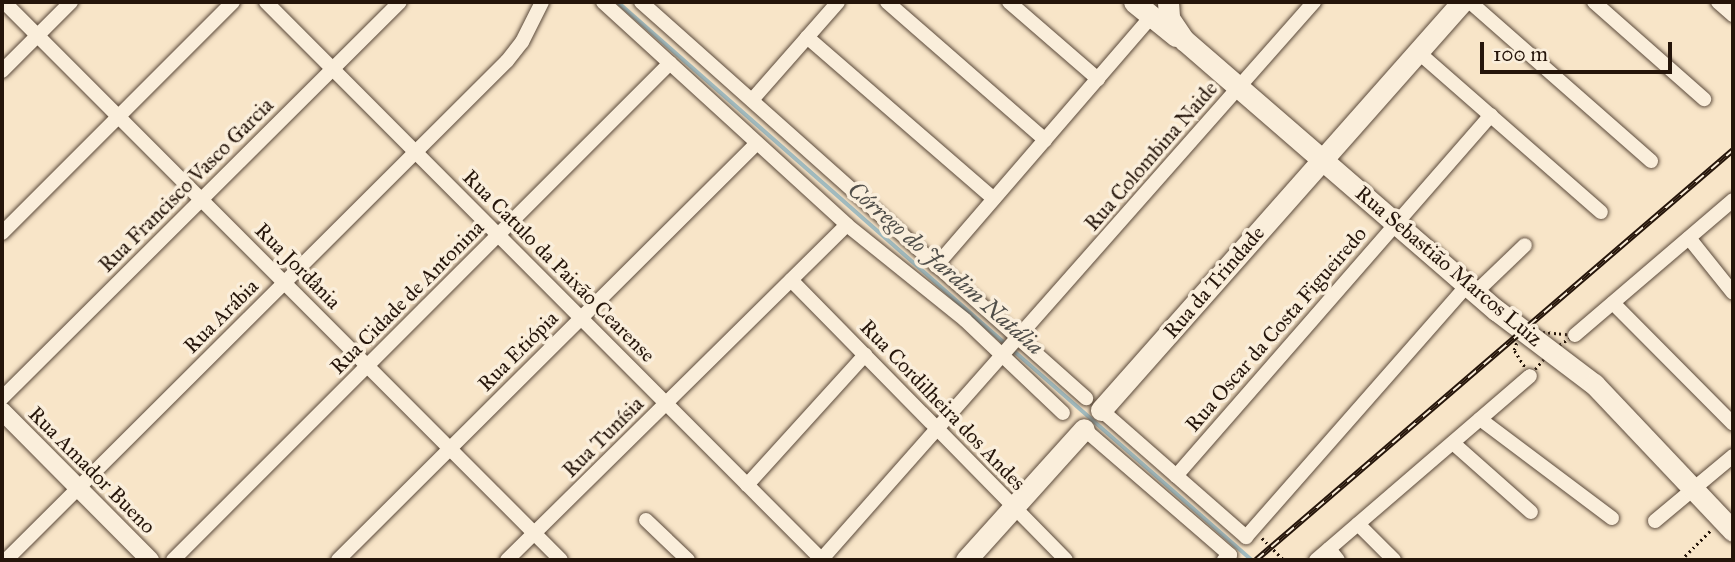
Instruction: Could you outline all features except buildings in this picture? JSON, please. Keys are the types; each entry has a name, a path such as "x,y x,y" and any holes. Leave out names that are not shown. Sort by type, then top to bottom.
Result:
{"main road":[{"name":"Rua Sebastião Marcos Luiz","path":"1134,2 1240,87 1471,289 1594,384 1727,525"},
{"name":"Rua Sebastião Marcos Luiz","path":"1168,2 1169,18 1184,40"},
{"name":"Rua da Trindade","path":"1093,404 1323,159 1462,2"},
{"name":"Rua da Trindade","path":"965,560 1084,429"}],"street":[{"name":"Rua Jordânia","path":"4,2 561,560"},
{"path":"2,71 71,2"},
{"path":"2,233 233,2"},
{"name":"Rua Catulo da Paixão Cearense","path":"266,2 822,560"},
{"name":"Rua Francisco Vasco Garcia","path":"2,398 400,2"},
{"name":"Rua Arábia","path":"6,560 516,51 542,2"},
{"path":"603,2 847,225 1003,357 1063,413"},
{"path":"641,2 1093,404 1176,476 1249,533 1471,289 1525,245"},
{"path":"752,100 838,2"},
{"path":"887,2 1045,140"},
{"path":"1009,2 1098,79"},
{"name":"Rua Colombina Naide","path":"822,560 1314,2"},
{"path":"1470,2 1651,161"},
{"path":"1594,2 1704,99"},
{"path":"1718,2 1733,15"},
{"path":"936,266 1151,17"},
{"path":"807,37 994,199"},
{"path":"1418,51 1601,212"},
{"name":"Rua Cidade de Antonina","path":"173,560 670,63"},
{"name":"Rua Oscar da Costa Figueiredo","path":"1176,476 1491,115"},
{"name":"Rua Etiópia","path":"338,560 757,143"},
{"path":"1575,335 1689,238 1731,207"},
{"name":"Rua Tunísia","path":"507,560 847,225"},
{"path":"1689,238 1733,293"},
{"name":"Rua Cordilheira dos Andes","path":"791,280 1066,560"},
{"path":"1613,303 1733,424"},
{"path":"747,485 865,355"},
{"path":"1316,560 1334,554 1358,524 1530,376"},
{"name":"Rua da Trindade","path":"1084,429 1093,404"},
{"name":"Rua Amador Bueno","path":"2,411 150,560"},
{"path":"1480,419 1612,519"},
{"path":"1084,429 1227,558"},
{"path":"1453,443 1531,512"},
{"path":"1655,521 1692,487 1733,456"},
{"path":"646,520 688,560"},
{"path":"1358,524 1394,560"}],"path":[{"path":"1521,330 1514,350 1530,376"},
{"path":"1681,560 1727,525"},
{"path":"1249,533 1284,560"}],"waterway":[{"name":"Córrego do Jardim Natália","path":"618,2 1007,345"},
{"name":"Córrego do Jardim Natália","path":"1013,350 1252,560"}],"railway":[{"path":"1256,560 1733,150"}]}
